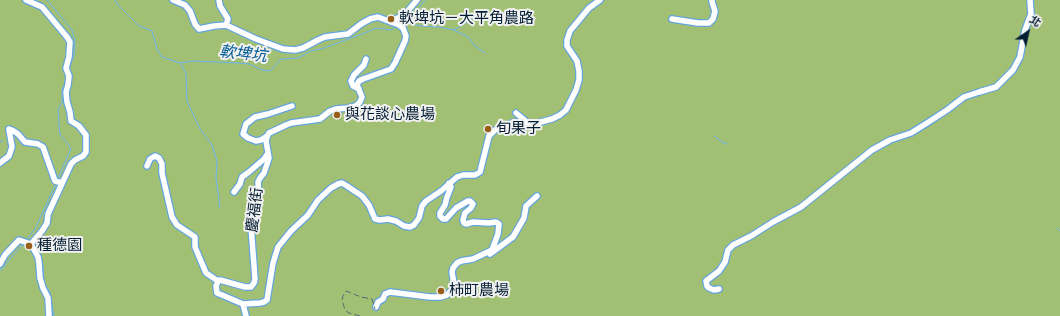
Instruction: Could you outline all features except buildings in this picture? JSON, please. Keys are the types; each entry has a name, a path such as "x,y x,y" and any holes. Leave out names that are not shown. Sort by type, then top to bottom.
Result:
{"street":[{"path":"26,0 42,7 68,37 70,49 66,68 68,73 66,92 67,102 71,121 79,126 86,135 86,152 83,156 71,164 59,182 48,214 47,223 29,243"},
{"path":"173,0 184,5 190,11 195,24 199,28 226,26 283,49 295,50 326,37 348,34 361,24 378,17 400,25 403,28 406,36 405,41 395,63 391,69 363,78 359,81 357,85 362,97 356,106 330,111 320,119 286,125 269,133 261,140 256,141 243,134 246,124 255,117 292,106"},
{"path":"218,0 228,19 226,26"},
{"path":"391,22 406,13 417,0"},
{"name":"慶福街","path":"267,136 267,164 264,174 258,182 259,197 251,226 255,279 254,283 251,287 245,287 220,280 216,286 217,293 244,304 260,303 267,300 273,263 278,247 291,231 308,215 318,200 331,188 342,183 362,196 369,205 375,219 388,219 410,227 414,225 419,218 422,206 426,201 441,191 457,177 463,175 475,175 480,172 489,136 495,130 518,122 538,123 552,119 566,110 576,90 579,80 579,71 577,62 566,46 566,40 570,31 590,8 600,0"},
{"path":"672,19 709,23 715,11 712,0"},
{"path":"719,289 714,290 709,288 706,281 719,271 725,262 728,250 733,245 802,207 872,150 890,140 910,133 948,110 964,97 996,88 1014,70 1020,58 1025,30 1031,14 1030,0"},
{"path":"359,90 353,86 351,81 354,75 364,65 366,60"},
{"path":"516,113 528,123"},
{"path":"0,163 9,156 12,147 9,129 18,134 26,142 38,144 43,147 59,182"},
{"path":"234,192 240,184 242,177 264,159 268,153"},
{"path":"147,166 150,159 155,156 159,158 162,164 162,173 172,217 177,225 195,237 195,247 206,273 218,281"},
{"path":"376,307 378,302 383,299 385,294 390,292 430,297 440,297 447,294 453,288 454,284 452,272 453,268 458,263 473,259 492,250 498,234 499,224 496,222 464,223 464,213 471,208 473,204 470,201 456,208 446,219 440,216 451,187 449,183"},
{"path":"486,253 490,254 513,237 524,218 526,206 537,196"},
{"path":"0,264 5,255 18,240 29,243 38,257 40,278 48,298 49,316"},
{"path":"244,304 246,316"}],"green space":[{"path":"0,0 1060,0 1060,316 0,316"}],"waterway":[{"path":"47,0 72,30 75,41 74,55 69,69"},
{"name":"軟埤坑","path":"115,0 139,26 152,31 157,49 162,57 180,63 193,61 240,63 249,64 262,70 270,71 281,59 298,58 311,51 324,48 376,28 391,30 396,27"},
{"name":"軟埤坑","path":"402,23 411,18 425,0"},
{"path":"405,22 421,26 454,30 488,9"},
{"path":"454,30 468,37 475,46 485,53"},
{"path":"181,64 186,74 187,101 200,129 212,145 217,161 216,178 220,208"},
{"path":"57,180 71,149 60,135 58,110 62,102 62,91 67,75"},
{"path":"714,136 727,144"},
{"path":"26,240 35,229 56,183"},
{"path":"1057,228 1060,231"},
{"path":"0,271 23,244"},
{"path":"34,245 40,256"},
{"path":"41,259 44,283 50,292 54,316"}],"railway":[{"path":"360,316 349,313 345,310 342,300 346,291 361,297 372,299 375,309"}],"place":[{"name":"軟埤坑－大平角農路","path":"391,19"},
{"name":"與花談心農場","path":"337,115"},
{"name":"旬果子","path":"488,129"},
{"name":"種德園","path":"29,246"},
{"name":"柿町農場","path":"441,291"}]}
